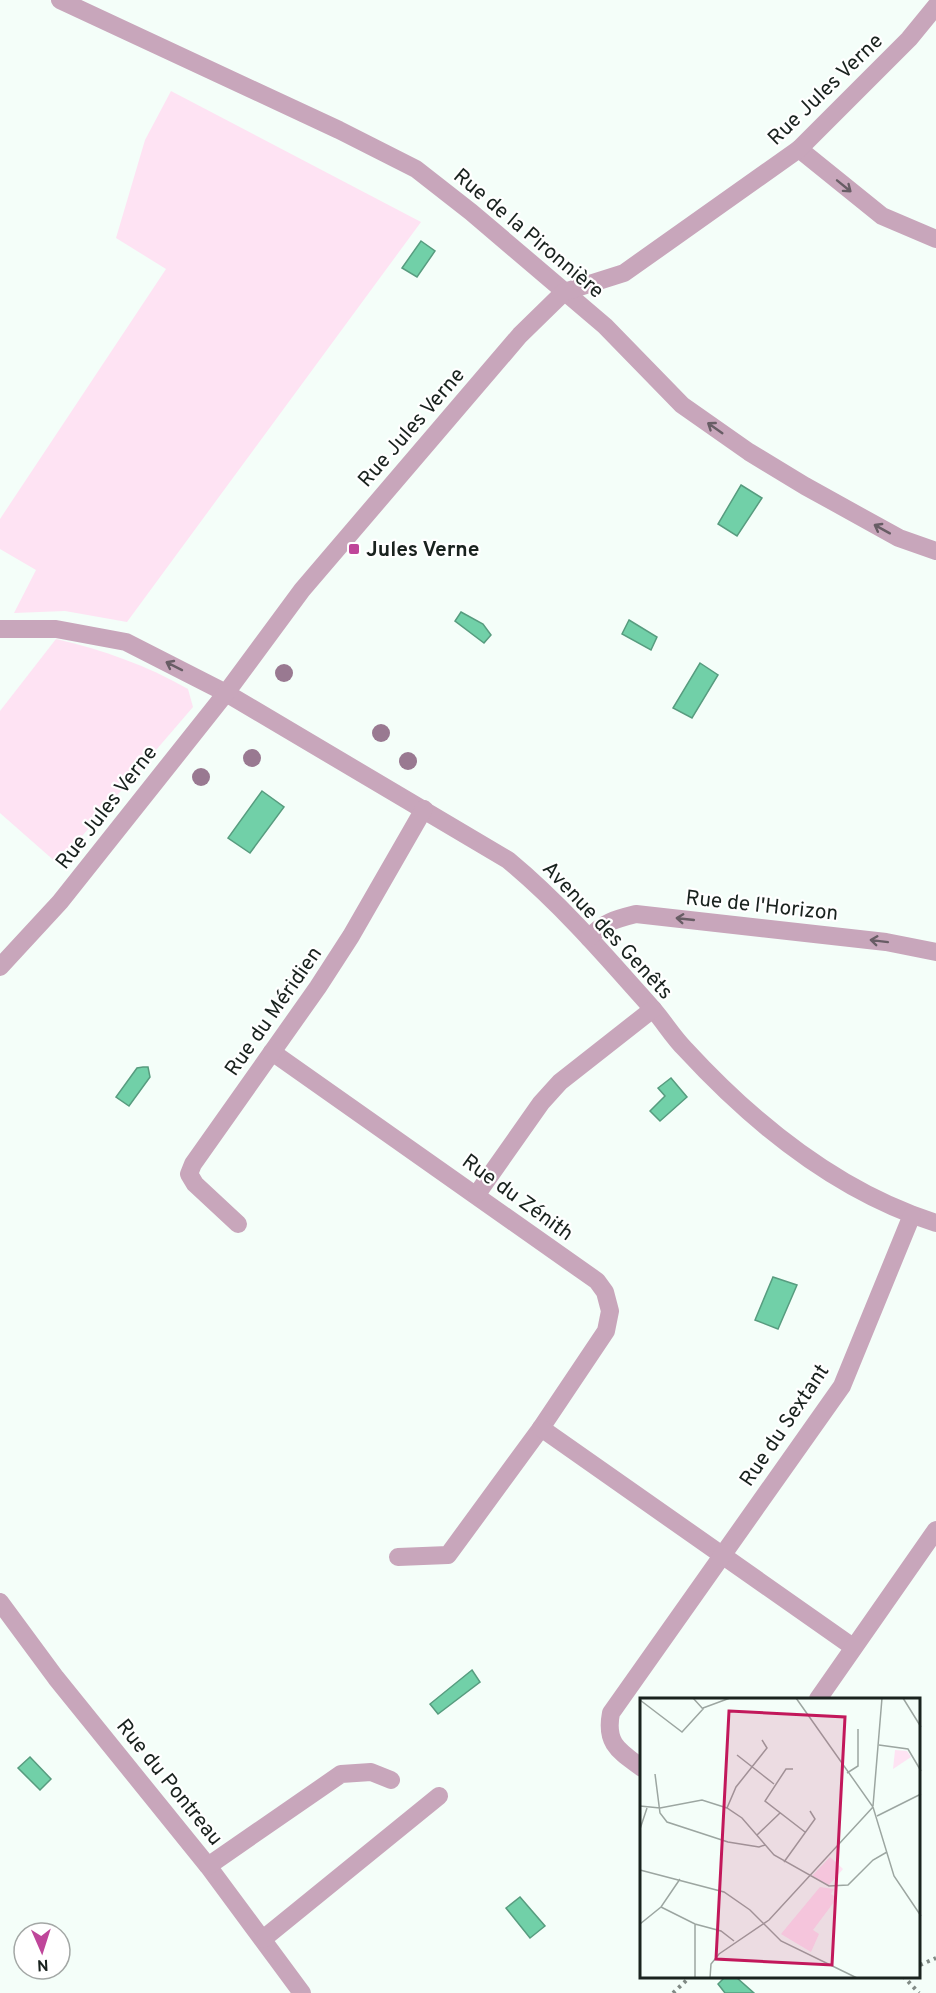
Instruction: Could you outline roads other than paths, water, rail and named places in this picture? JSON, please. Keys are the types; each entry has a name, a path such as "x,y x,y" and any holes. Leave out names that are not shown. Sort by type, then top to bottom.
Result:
{"street":[{"name":"Rue de la Pironnière","path":"60,0 339,129 416,169 471,212 634,352 682,405 749,452 898,538 936,551"},
{"name":"Rue Jules Verne","path":"0,967 60,902 226,693 302,590 520,335 564,292 624,273 799,149 909,39 936,6"},
{"path":"799,149 882,216 936,239"},
{"name":"Avenue des Genêts","path":"0,628 57,629 126,642 226,693 508,860 548,894 653,1009 684,1048 783,1143 845,1180 912,1215 936,1223"},
{"name":"Rue du Méridien","path":"238,1224 195,1184 189,1174 193,1164 351,936 423,809"},
{"name":"Rue de l'Horizon","path":"589,938 599,926 613,919 636,914 886,942 936,952"},
{"path":"477,1194 541,1103 560,1082 653,1009"},
{"name":"Rue du Zénith","path":"272,1052 477,1194 597,1281 605,1292 610,1311 606,1331 541,1428 448,1555 398,1557"},
{"name":"Rue du Sextant","path":"640,1766 610,1740 608,1727 611,1713 842,1386 912,1215"},
{"path":"541,1428 853,1647"},
{"path":"819,1698 936,1530"},
{"name":"Rue du Pontreau","path":"0,1602 56,1678 208,1866 302,1993"},
{"path":"208,1866 341,1774 370,1772 391,1780"},
{"path":"263,1939 439,1796"}],"place":[{"name":"Jules Verne","path":"354,549"}]}
